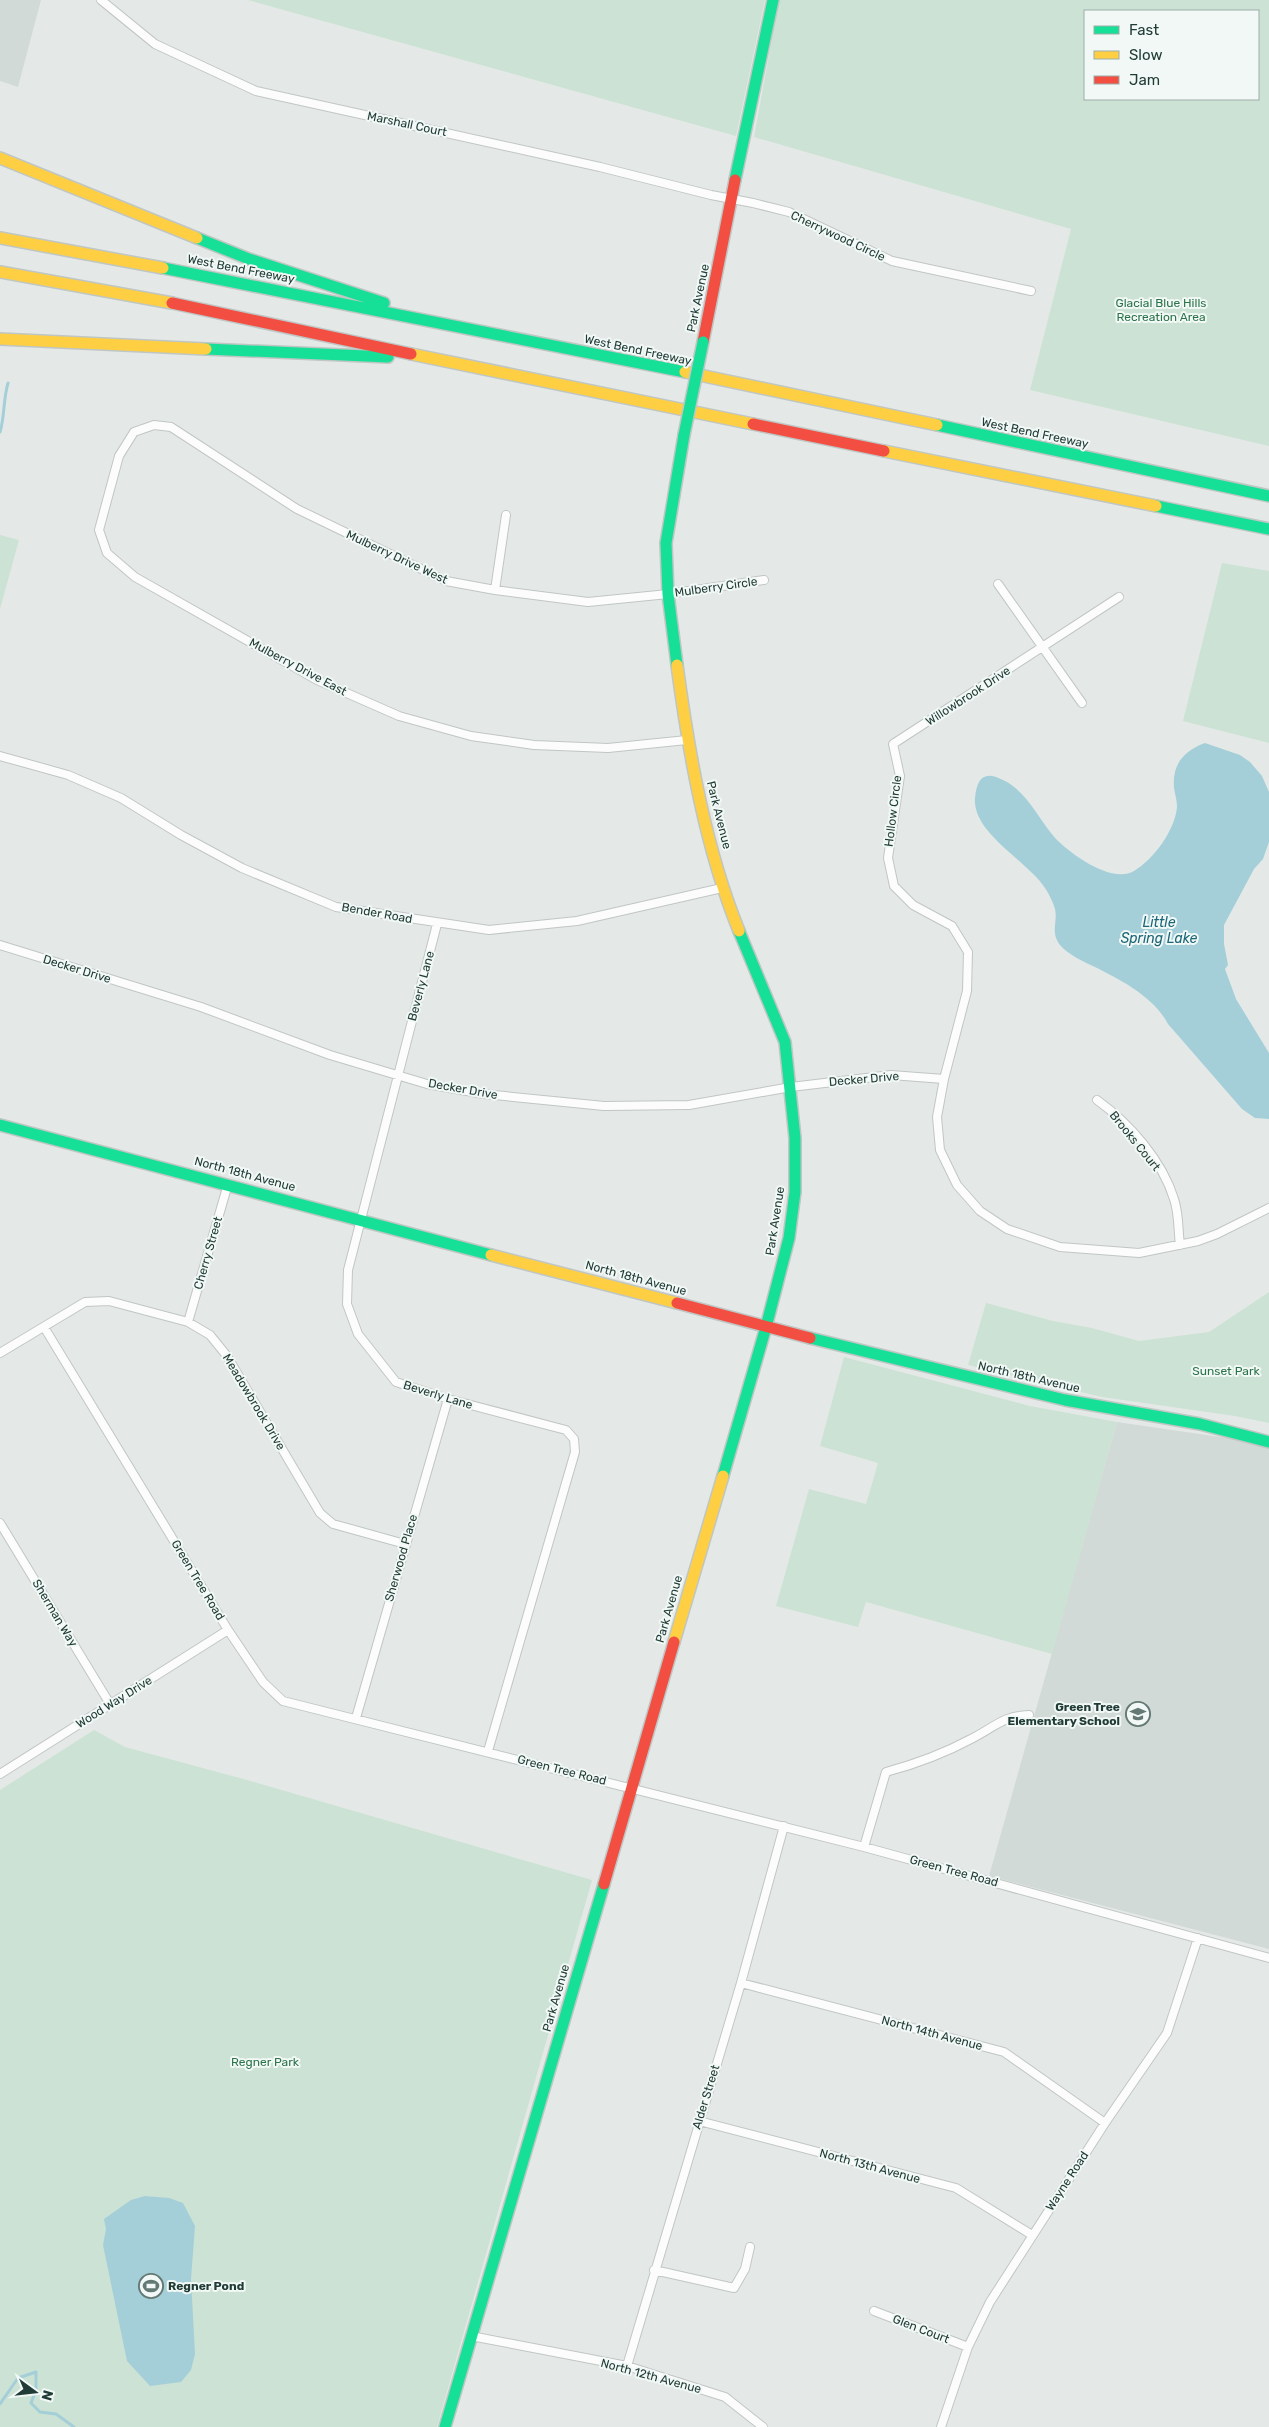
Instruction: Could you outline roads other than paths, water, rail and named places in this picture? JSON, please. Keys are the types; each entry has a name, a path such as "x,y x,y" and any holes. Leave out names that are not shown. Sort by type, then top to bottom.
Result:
{"main road":[{"name":"Park Avenue","path":"444,2427 766,1327 789,1238 795,1192 795,1138 785,1042 722,888 686,740 668,594 666,543 684,435 733,200 756,74 773,0"},
{"path":"0,158 249,259 394,306 427,319"},
{"name":"West Bend Freeway","path":"0,238 169,268 427,319 1269,496"},
{"path":"0,272 158,300 432,359 1269,529"},
{"path":"0,339 432,359"},
{"name":"North 18th Avenue","path":"0,1125 361,1218 766,1327 1065,1400 1200,1424 1269,1442"}],"street":[{"name":"Marshall Court","path":"101,0 155,44 256,91 600,167 733,200"},
{"name":"Cherrywood Circle","path":"733,200 789,212 892,261 1031,291"},
{"name":"Mulberry Drive West","path":"154,425 171,428 297,509 446,582 588,602 668,594"},
{"name":"Mulberry Drive East","path":"154,425 134,432 119,456 98,530 107,553 135,577 317,680 399,716 471,736 534,745 608,748 686,740"},
{"path":"495,590 506,516"},
{"name":"Mulberry Circle","path":"668,594 764,580"},
{"path":"998,584 1082,703"},
{"name":"Willowbrook Drive","path":"893,744 1119,597"},
{"name":"Hollow Circle","path":"893,744 900,776 888,858 894,886 913,905 952,926 968,952 967,991 944,1079 938,1117 940,1150 957,1185 980,1211 1008,1229 1060,1247 1139,1253 1180,1245 1217,1234 1269,1208"},
{"name":"Bender Road","path":"0,756 68,775 121,798 181,835 242,868 336,906 437,924 489,930 577,921 722,888"},
{"name":"Beverly Lane","path":"437,924 348,1270 347,1304 358,1334 396,1382 566,1430 574,1439 575,1452 488,1751"},
{"name":"Decker Drive","path":"0,945 201,1007 330,1055 426,1084 484,1094 604,1106 688,1105 791,1087 891,1075 944,1079"},
{"name":"Brooks Court","path":"1097,1100 1113,1112 1158,1165 1174,1200 1180,1245"},
{"name":"Cherry Street","path":"188,1322 228,1184"},
{"name":"Meadowbrook Drive","path":"0,1353 84,1302 109,1301 188,1322 210,1335 228,1356 320,1513 333,1524 405,1544"},
{"name":"Green Tree Road","path":"44,1327 228,1630 262,1682 284,1701 784,1826 1269,1958"},
{"name":"Sherwood Place","path":"356,1718 448,1398"},
{"name":"Sherman Way","path":"0,1523 110,1704"},
{"name":"Wood Way Drive","path":"0,1774 228,1630"},
{"path":"864,1847 886,1772 924,1761 973,1738 1011,1716 1029,1715"},
{"name":"Alder Street","path":"627,2366 698,2121 742,1983 784,1826"},
{"name":"Wayne Road","path":"941,2427 968,2347 990,2302 1105,2123 1167,2032 1198,1938"},
{"name":"North 14th Avenue","path":"742,1983 1004,2052 1105,2123"},
{"name":"North 13th Avenue","path":"698,2121 956,2188 1032,2235"},
{"path":"654,2270 734,2288 745,2269 750,2247"},
{"name":"Glen Court","path":"874,2310 968,2347"},
{"name":"North 12th Avenue","path":"471,2336 627,2366 725,2397 763,2427"}],"water":[{"name":"Little Spring Lake","path":"1205,743 1240,755 1250,762 1262,776 1269,792 1269,842 1263,859 1254,869 1224,925 1224,944 1228,965 1225,969 1236,999 1269,1053 1269,1119 1255,1118 1242,1109 1168,1024 1162,1014 1146,998 1105,972 1076,958 1060,945 1055,936 1055,909 1046,890 1026,867 991,835 976,811 975,798 980,781 986,776 996,777 1011,785 1026,798 1056,839 1072,853 1104,871 1125,874 1142,866 1156,852 1168,834 1177,807 1174,780 1177,766 1180,760 1191,750"},
{"name":"Regner Pond","path":"145,2196 169,2198 183,2203 195,2226 191,2279 195,2354 191,2370 181,2382 150,2386 127,2361 103,2245 106,2229 104,2219 131,2200"}],"waterway":[{"path":"0,432 8,383"},
{"path":"0,2404 18,2378 36,2372 36,2390 31,2403 40,2412 56,2414 74,2427"}],"place":[{"name":"Green Tree Elementary School","path":"1138,1714"},
{"name":"Regner Pond","path":"151,2286"}],"park label":[{"name":"Glacial Blue Hills Recreation Area","path":"1161,310"},
{"name":"Sunset Park","path":"1226,1371"},
{"name":"Regner Park","path":"265,2062"}]}
